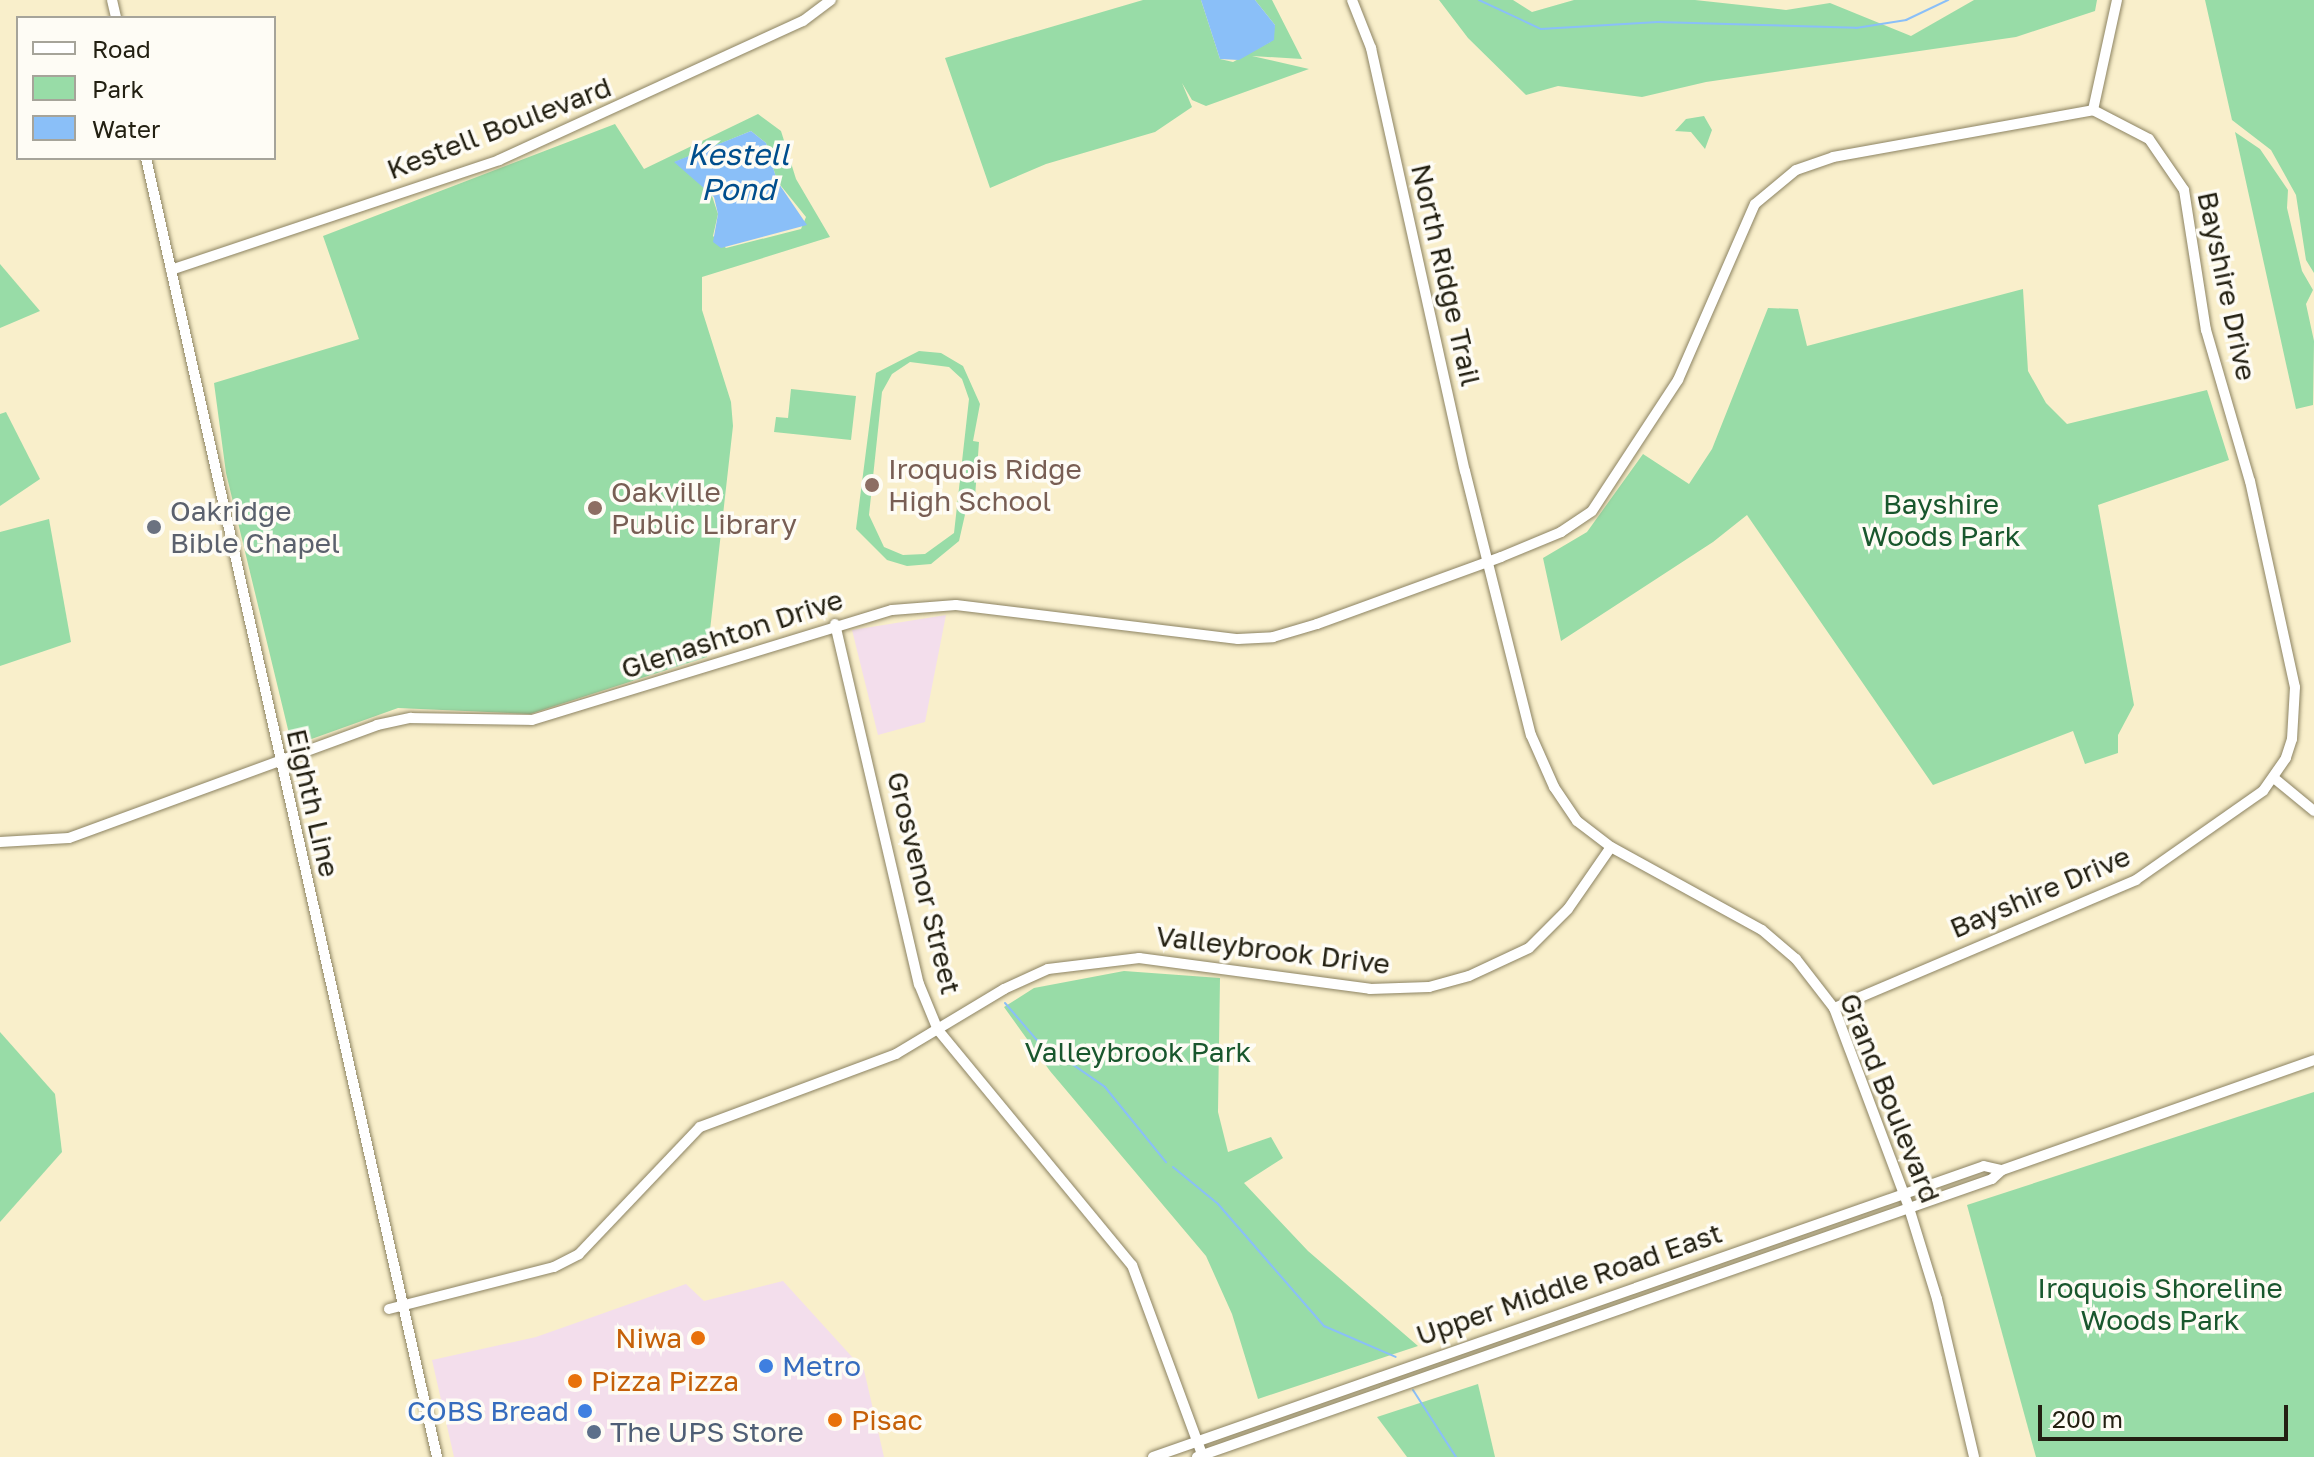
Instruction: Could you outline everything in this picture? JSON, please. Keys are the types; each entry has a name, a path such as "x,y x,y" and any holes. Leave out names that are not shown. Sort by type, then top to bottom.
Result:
{"street":[{"name":"Kestell Boulevard","path":"171,270 499,160 803,21 831,0"},
{"name":"North Ridge Trail","path":"1352,0 1371,48 1488,562"},
{"path":"1488,562 1561,532 1592,511 1678,380 1745,221 1772,187 1796,170 1833,157 2093,110 2117,0"},
{"name":"Bayshire Drive","path":"1834,1008 2136,880 2238,812 2274,778 2292,739 2295,687 2250,481 2206,330 2189,207 2179,179 2155,145 2124,122 2093,110"},
{"name":"Eighth Line","path":"146,160 437,1457"},
{"name":"Glenashton Drive","path":"0,842 69,838 278,758 411,718 532,720 835,624 892,610 956,605 1202,636 1273,637 1488,562"},
{"name":"Grand Boulevard","path":"1488,562 1531,735 1577,821 1611,847 1762,930 1796,959 1834,1008 1909,1208 1945,1328 1974,1457"},
{"name":"Grosvenor Street","path":"835,624 919,984 938,1030 1132,1265 1201,1456"},
{"path":"2274,778 2314,811"},
{"name":"Valleybrook Drive","path":"389,1309 554,1267 599,1238 700,1127 896,1054 1048,969 1109,960 1166,959 1370,989 1429,987 1507,961 1546,934 1611,847"},
{"name":"Upper Middle Road East","path":"1201,1456 1992,1179 2002,1170 2314,1060"},
{"name":"Upper Middle Road East","path":"1153,1457 1984,1166 2002,1170"}],"shaded area":[{"path":"946,615 925,722 878,735 852,630"},
{"path":"783,1281 864,1370 884,1457 454,1457 432,1360 536,1337 686,1284 704,1301"}],"green space":[{"path":"1143,0 1201,0 1220,59 1233,62 1270,42 1275,25 1255,0 1272,0 1302,59 1252,56 1309,69 1206,106 1192,100 1182,83 1192,107 1155,132 1046,164 990,188 945,58"},
{"path":"1439,0 1513,0 1532,12 1574,0 1695,0 1786,10 1830,3 1911,36 1974,0 2097,0 2095,11 2016,37 1706,82 1642,97 1558,86 1526,95 1468,38"},
{"path":"2205,0 2314,0 2314,273 2306,260 2296,195 2271,150 2232,120"},
{"path":"758,114 781,131 796,179 830,237 702,277 702,310 731,402 733,426 707,657 530,714 398,708 292,746 226,473 214,383 359,339 323,236 615,124 644,169","holes":["751,131 766,143 777,181 806,217 801,229 726,248 713,236 718,214 710,190 675,162"]},
{"path":"1704,116 1712,130 1705,149 1691,132 1675,131 1686,119"},
{"path":"2235,132 2260,149 2288,190 2287,208 2302,271 2313,290 2306,304 2314,341 2313,405 2296,409"},
{"path":"0,264 40,311 0,328"},
{"name":"Bayshire Woods Park","path":"2023,289 2028,371 2046,403 2067,424 2207,390 2229,460 2098,505 2134,705 2118,735 2118,753 2085,764 2073,731 1933,785 1747,515 1713,542 1561,641 1543,558 1587,532 1643,454 1689,484 1712,449 1768,308 1798,309 1807,346"},
{"path":"919,351 941,353 963,366 980,404 973,441 979,442 975,497 969,497 959,541 931,564 907,566 887,560 856,529 876,373","holes":["910,362 949,367 962,379 969,399 954,533 925,554 903,555 884,547 869,515 882,392 892,374"]},
{"path":"791,389 856,396 851,440 774,432 776,417 788,418"},
{"path":"6,412 40,479 0,506 0,414"},
{"path":"49,519 71,642 0,666 0,532"},
{"name":"Valleybrook Park","path":"1124,971 1220,978 1218,1112 1228,1152 1271,1137 1283,1158 1244,1183 1308,1251 1418,1346 1258,1399 1232,1314 1206,1256 1050,1071 1004,1007 1034,988"},
{"path":"0,1032 55,1094 62,1152 0,1222"},
{"name":"Iroquois Shoreline Woods Park","path":"2314,1092 2314,1457 2036,1457 1967,1205"},
{"path":"1478,1384 1495,1457 1407,1457 1377,1417"}],"water":[{"path":"1201,0 1255,0 1275,25 1274,40 1239,60 1220,59"},
{"name":"Kestell Pond","path":"751,131 766,143 777,181 807,225 721,248 713,242 718,214 714,197 674,162"}],"waterway":[{"path":"1479,0 1541,29 1658,22 1856,28 1906,20 1948,0"},
{"path":"1005,1003 1036,1039 1105,1087 1166,1162"},
{"path":"1173,1167 1218,1204 1324,1326 1396,1357"},
{"path":"1413,1390 1456,1457"}],"place":[{"name":"Iroquois Ridge High School","path":"872,485"},
{"name":"Oakville Public Library","path":"595,508"},
{"name":"Oakridge Bible Chapel","path":"154,527"},
{"name":"Niwa","path":"698,1338"},
{"name":"Metro","path":"766,1366"},
{"name":"Pizza Pizza","path":"575,1381"},
{"name":"COBS Bread","path":"585,1411"},
{"name":"Pisac","path":"835,1420"},
{"name":"The UPS Store","path":"594,1432"}]}
